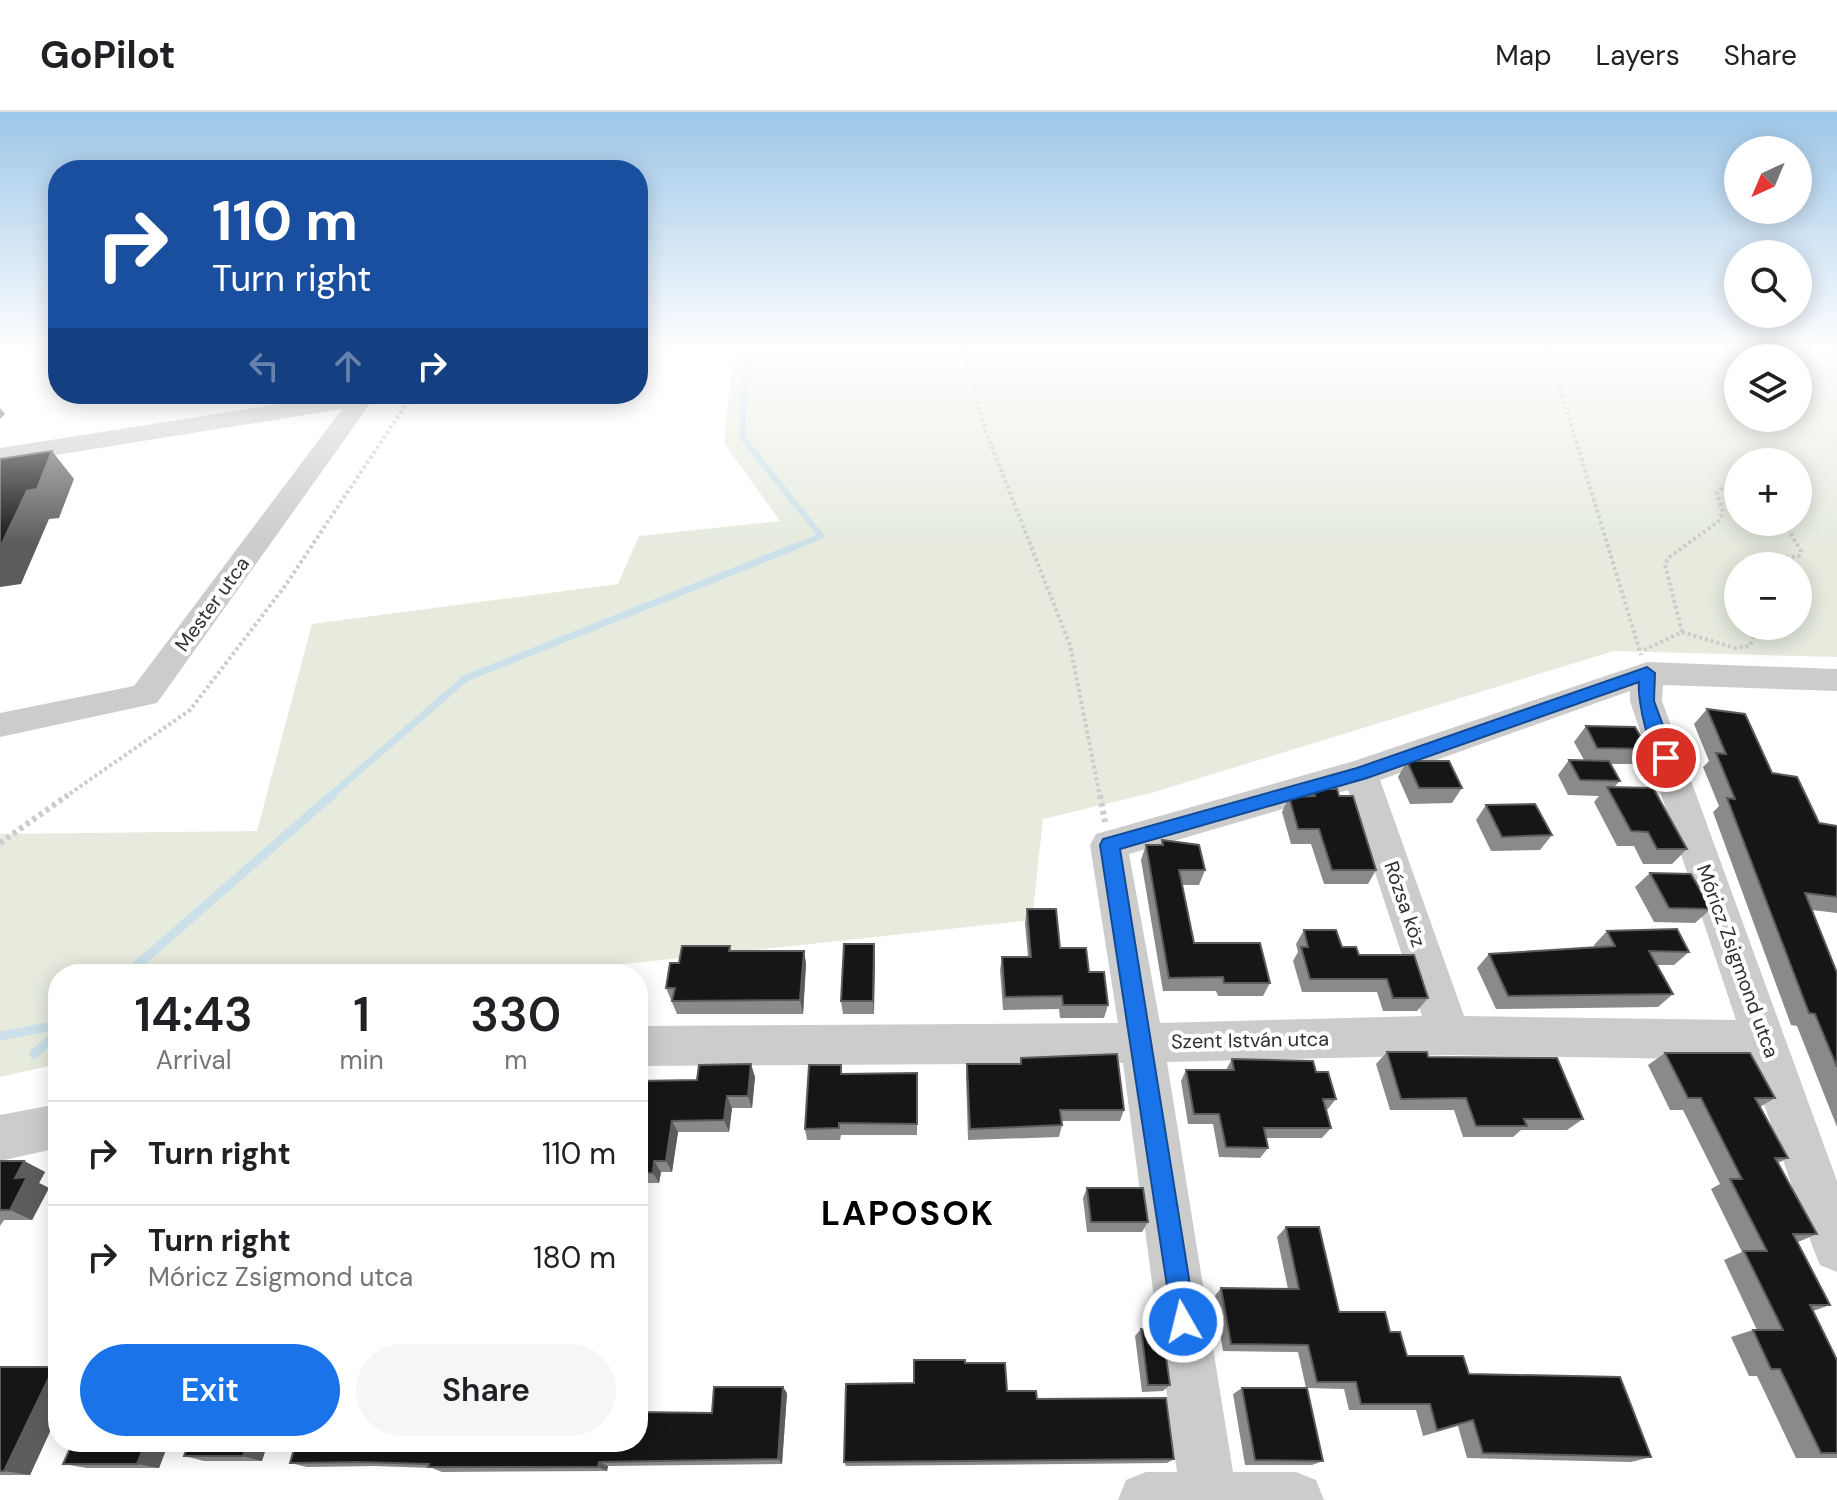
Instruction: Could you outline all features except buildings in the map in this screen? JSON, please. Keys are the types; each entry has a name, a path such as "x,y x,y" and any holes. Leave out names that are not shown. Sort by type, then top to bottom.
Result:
{"street":[{"path":"0,456 256,414"},
{"name":"Mester utca","path":"0,725 145,695 351,414"},
{"path":"1209,1499 1142,1043 1109,845 1360,773 1643,662 1837,680"},
{"name":"Móricz Zsigmond utca","path":"1643,662 1646,701 1837,1248"},
{"name":"Rózsa köz","path":"1360,773 1450,1035"},
{"name":"Szent István utca","path":"648,1046 1142,1043 1450,1035 1766,1040"},
{"path":"0,1138 48,1128"},
{"path":"1146,1500 1296,1500"}],"path":[{"path":"0,843 190,710 285,586 400,414"},
{"path":"981,414 1070,645 1109,845"},
{"path":"1568,414 1643,662 1682,632"},
{"path":"1682,632 1665,565 1668,558 1718,522 1723,512 1717,493 1724,487"},
{"path":"1682,632 1735,648 1750,646 1752,640"}],"shaded area":[{"path":"727,414 1724,414 1724,432 1812,432 1812,414 1837,414 1837,657 1614,651 1151,793 1043,819 1032,920 625,964 48,964 48,1066 0,1077 0,834 257,831 312,624 618,584 639,536 780,521 724,443"}],"waterway":[{"path":"743,414 742,437 821,536 789,549"},
{"path":"789,549 794,547"},
{"path":"329,797 466,678 789,549"},
{"path":"138,964 332,795"},
{"path":"0,1036 48,1027"},
{"path":"34,1054 48,1042"}],"district":[{"name":"LAPOSOK","path":"908,1213"}],"route":[{"path":"1183,1322 1109,845 1360,773 1647,673 1646,701 1666,758"}]}
